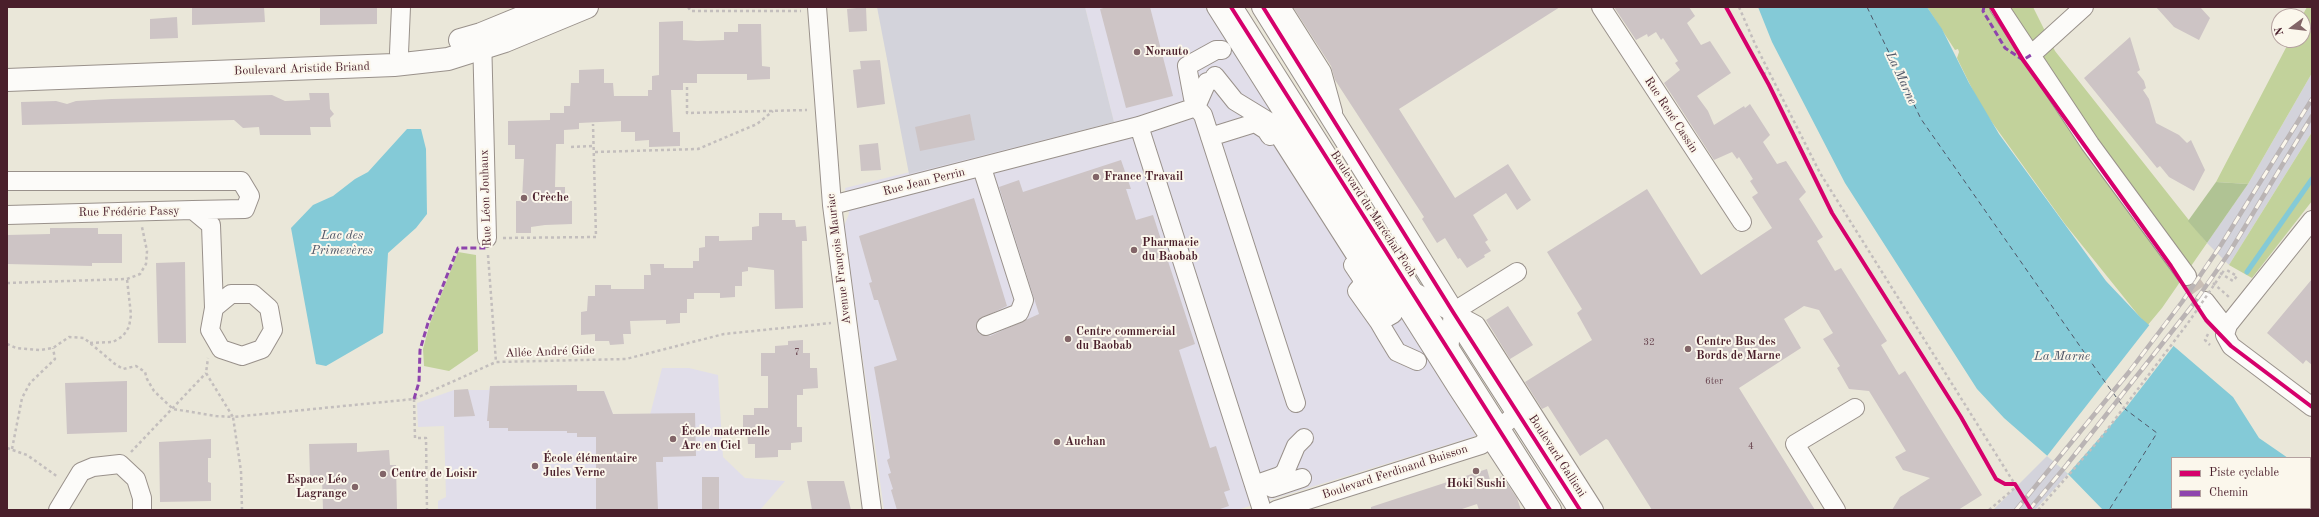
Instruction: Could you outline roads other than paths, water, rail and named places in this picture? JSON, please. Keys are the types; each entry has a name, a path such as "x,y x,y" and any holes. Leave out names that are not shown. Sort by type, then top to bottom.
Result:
{"main road":[{"name":"Boulevard Aristide Briand","path":"7,80 394,66 448,59 547,7"},
{"name":"Boulevard Aristide Briand","path":"7,67 399,53 445,44 482,41 587,7"},
{"name":"Boulevard du Maréchal Foch","path":"1495,434 1449,351 1235,21 1263,7 1453,312 1518,412"},
{"name":"Boulevard Gallieni","path":"1518,412 1580,510"},
{"path":"1495,434 1550,510"}],"street":[{"path":"399,53 401,7"},
{"path":"1216,7 1235,21 1495,434 1537,510"},
{"path":"1281,7 1322,72 1335,122"},
{"name":"Rue René Cassin","path":"1601,7 1742,222"},
{"path":"1999,7 2090,144 2187,276"},
{"path":"2031,55 2084,7"},
{"name":"Avenue François Mauriac","path":"817,9 832,205 846,322 872,510"},
{"path":"1199,111 1214,87 1214,79 1223,60 1222,50 1235,21"},
{"name":"Rue Léon Jouhaux","path":"482,41 487,238"},
{"path":"1222,50 1216,50 1187,66 1199,111 1210,136 1296,403"},
{"path":"1214,79 1235,101 1271,123 1386,318 1397,352 1417,361"},
{"name":"Rue Jean Perrin","path":"832,205 982,168 1015,158 1199,111"},
{"path":"1210,136 1255,123 1266,130 1278,146 1361,277 1363,284 1357,291 1386,318"},
{"path":"1139,126 1258,484 1262,510"},
{"path":"982,168 1024,300 1019,313 986,326"},
{"path":"7,181 241,181 250,196 245,209 193,210"},
{"name":"Rue Frédéric Passy","path":"7,215 193,210 211,225 214,308 210,330 222,349 242,356 262,349 273,330 270,308 253,294 231,294 214,308"},
{"path":"2312,220 2226,328 2225,335 2228,343 2312,407"},
{"path":"1453,312 1517,272"},
{"path":"1409,289 1476,325 1594,510"},
{"path":"2202,307 2226,328"},
{"path":"1449,351 1453,312"},
{"path":"1836,510 1796,444 1856,408"},
{"name":"Boulevard Ferdinand Buisson","path":"1276,510 1481,445 1518,412"},
{"path":"1258,484 1280,476 1285,472 1296,446 1304,438"},
{"path":"58,510 82,472 92,466 120,464 136,479 142,498 142,510"},
{"path":"1258,484 1267,490 1302,478"}],"water":[{"name":"La Marne","path":"1758,7 1927,7 1942,29 1969,83 1999,134 2106,281 2141,318 2233,397 2259,438 2287,457 2171,457 2171,509 2311,509 2311,474 2312,510 2103,510 2068,474 2004,418 1977,389 1845,183 1772,42"},
{"name":"Lac des Primevères","path":"407,129 421,129 426,149 427,214 416,228 388,253 383,333 326,366 316,364 291,228 313,205 333,196 355,179 368,172"}],"waterway":[{"path":"2247,272 2312,179"}],"tunnel":[{"path":"2187,276 2205,301"}],"railway":[{"path":"2016,510 2129,372 2182,302 2221,245 2312,99"},
{"path":"2029,510 2065,467 2192,306 2229,253 2312,116"}],"place":[{"name":"Norauto","path":"1137,52"},
{"name":"France Travail","path":"1096,177"},
{"name":"Crèche","path":"524,198"},
{"name":"Pharmacie du Baobab","path":"1134,250"},
{"name":"Centre commercial du Baobab","path":"1068,339"},
{"name":"Centre Bus des Bords de Marne","path":"1688,349"},
{"name":"École maternelle Arc en Ciel","path":"673,439"},
{"name":"Auchan","path":"1057,442"},
{"name":"École élémentaire Jules Verne","path":"535,466"},
{"name":"Hoki Sushi","path":"1476,471"},
{"name":"Centre de Loisir","path":"383,474"},
{"name":"Espace Léo Lagrange","path":"355,487"}]}
